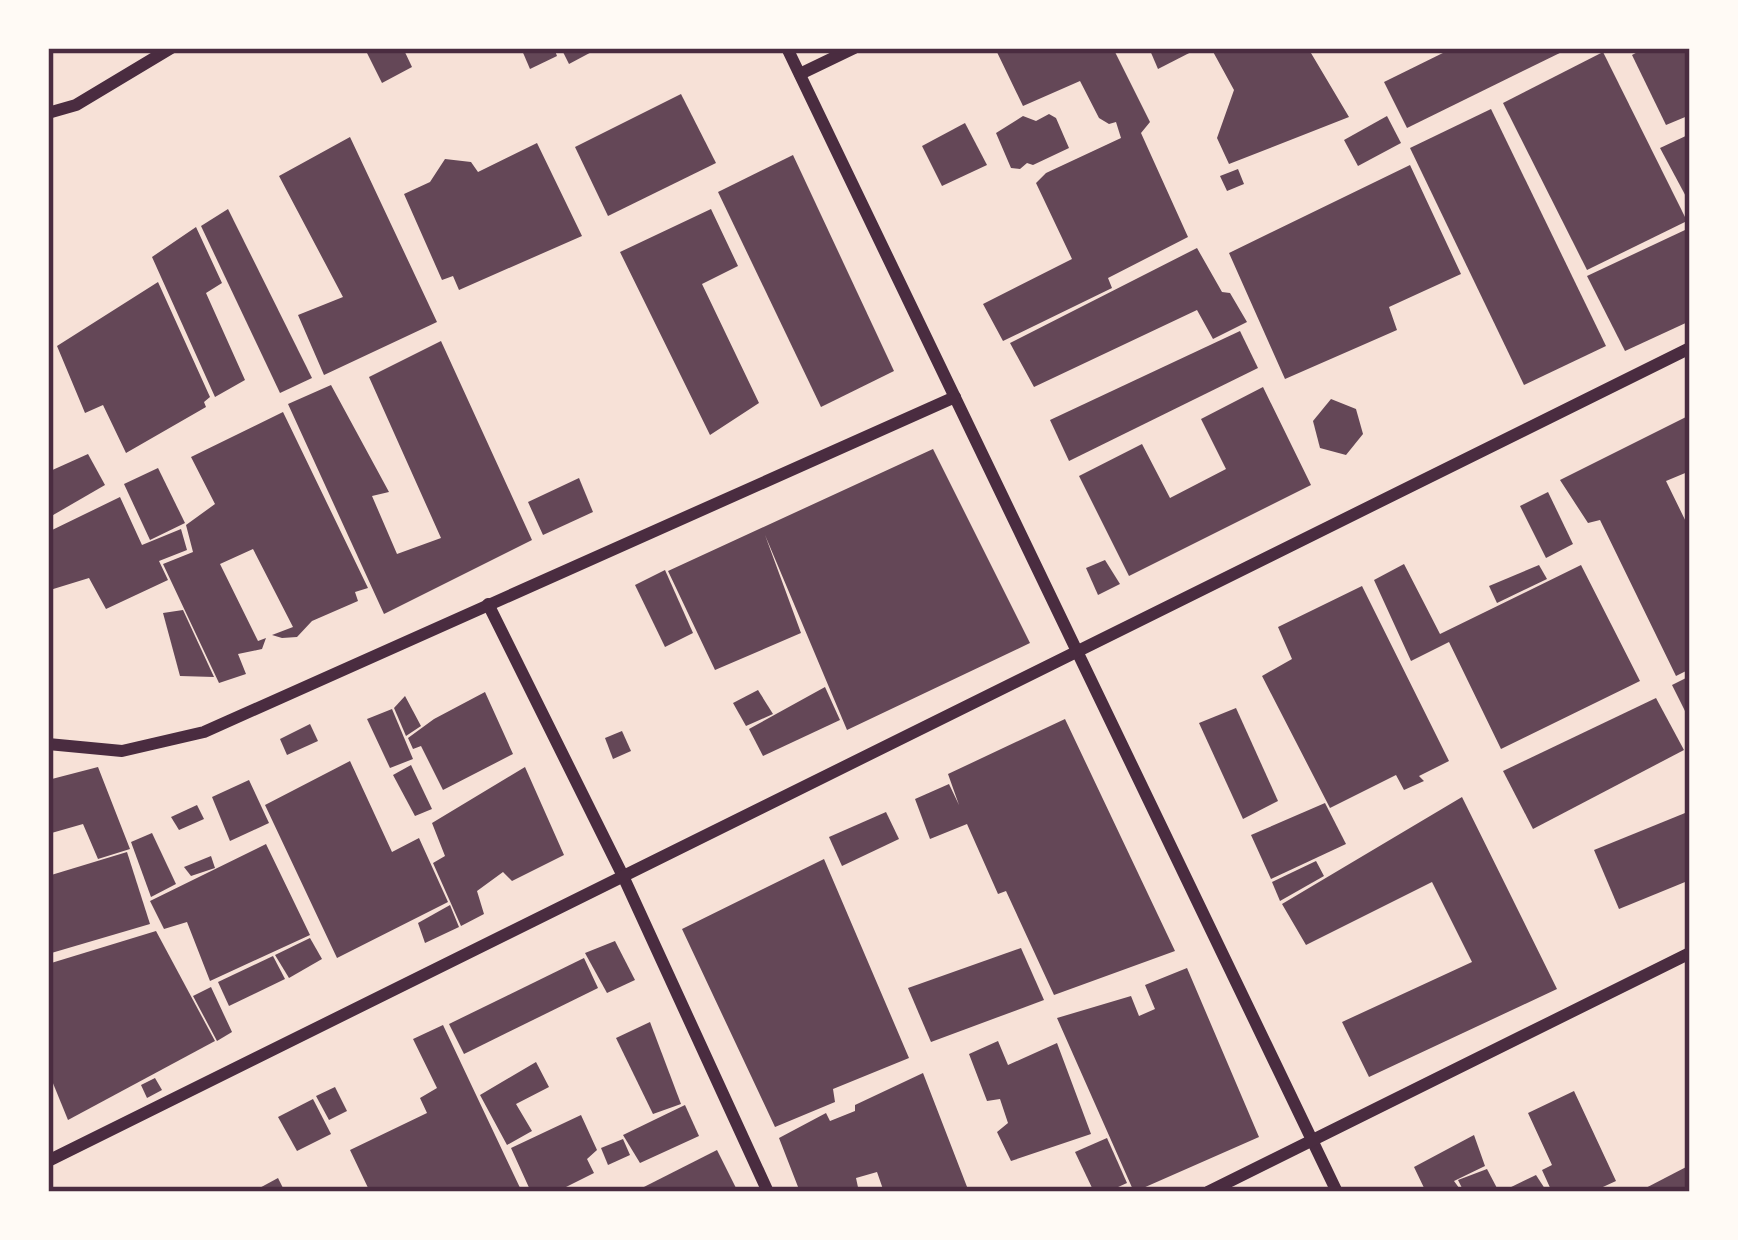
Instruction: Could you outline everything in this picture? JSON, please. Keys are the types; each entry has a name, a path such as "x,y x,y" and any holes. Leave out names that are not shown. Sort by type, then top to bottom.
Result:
{"street":[{"path":"48,113 76,105 171,48"},
{"path":"788,48 1337,1192"},
{"path":"800,74 854,48"},
{"path":"48,1161 1690,348"},
{"path":"48,744 122,751 204,733 955,397"},
{"path":"488,604 622,876 768,1192"},
{"path":"1208,1192 1690,953"}],"building":[{"path":"403,48 412,67 382,83 367,53"},
{"path":"521,48 554,48 557,56 530,69"},
{"path":"561,48 599,48 569,64"},
{"path":"995,48 1113,48 1150,122 1141,133 1188,237 1108,278 1112,288 1003,341 983,304 1072,259 1036,183 1046,173 1121,138 1116,122 1099,118 1080,81 1023,106"},
{"path":"1149,48 1199,48 1158,69"},
{"path":"1211,48 1308,48 1349,117 1229,164 1217,138 1234,90"},
{"path":"1453,48 1570,48 1407,128 1384,82"},
{"path":"1645,48 1690,48 1690,115 1666,125 1632,55"},
{"path":"1603,52 1687,221 1587,270 1503,103"},
{"path":"681,94 716,163 608,216 575,147"},
{"path":"1491,109 1606,346 1524,385 1410,148"},
{"path":"1049,114 1056,118 1069,148 1033,165 1011,168 996,133 1023,116 1036,121"},
{"path":"1387,116 1401,143 1358,166 1344,140"},
{"path":"965,123 987,165 942,186 922,146"},
{"path":"1690,134 1690,204 1660,148"},
{"path":"350,137 437,322 324,375 298,315 343,297 279,176"},
{"path":"537,143 582,236 459,290 453,276 442,280 404,194 430,182 445,159 471,162 478,172"},
{"path":"793,155 894,371 821,407 718,192"},
{"path":"1410,165 1461,274 1389,307 1397,330 1285,379 1229,253"},
{"path":"1238,169 1244,184 1227,191 1220,176"},
{"path":"228,209 312,378 280,393 201,226"},
{"path":"711,209 738,266 702,284 759,403 710,435 620,252"},
{"path":"196,227 222,283 206,293 245,380 215,397 152,257"},
{"path":"1685,230 1690,242 1690,321 1625,351 1587,276"},
{"path":"1197,248 1222,292 1230,293 1247,322 1213,339 1197,310 1034,387 1010,343"},
{"path":"158,282 210,397 204,402 206,407 126,453 103,405 85,413 57,346"},
{"path":"1240,331 1258,368 1069,461 1050,420"},
{"path":"441,341 532,540 384,614 288,404 331,385 389,492 372,496 397,554 441,538 369,377"},
{"path":"1263,387 1311,485 1129,576 1079,476 1142,444 1170,498 1226,469 1201,419"},
{"path":"1331,399 1356,409 1363,434 1346,455 1320,448 1313,421"},
{"path":"283,412 368,588 355,592 358,601 312,621 297,637 282,638 272,635 293,627 253,549 220,564 258,641 266,638 262,649 238,654 246,674 219,683 163,564 193,552 186,525 215,504 191,457"},
{"path":"1690,415 1690,471 1666,481 1690,530 1690,669 1676,676 1600,520 1588,523 1560,480"},
{"path":"933,449 1030,643 847,730 765,535 801,633 715,670 668,571"},
{"path":"88,454 105,485 48,518 48,472"},
{"path":"158,468 185,523 150,540 124,484"},
{"path":"579,478 593,512 543,535 528,502"},
{"path":"1548,492 1573,544 1546,558 1520,506"},
{"path":"120,497 142,545 181,529 187,550 159,561 168,580 106,609 89,578 50,590 48,532"},
{"path":"1105,560 1120,584 1098,595 1086,568"},
{"path":"1404,564 1440,634 1581,565 1640,681 1501,749 1449,642 1411,661 1374,580"},
{"path":"1539,565 1547,579 1497,603 1489,586"},
{"path":"665,570 693,633 665,647 635,585"},
{"path":"1362,586 1449,761 1419,776 1424,781 1404,790 1396,775 1330,808 1262,676 1292,659 1278,627"},
{"path":"183,610 214,677 180,676 163,613"},
{"path":"1690,676 1690,721 1672,685"},
{"path":"825,687 840,720 763,756 749,729"},
{"path":"758,690 773,714 746,726 733,703"},
{"path":"485,692 513,754 443,790 421,746 413,749 408,738"},
{"path":"405,696 421,726 406,736 394,708"},
{"path":"1656,698 1684,750 1533,829 1503,771"},
{"path":"1236,708 1278,801 1243,819 1199,723"},
{"path":"392,709 413,759 390,768 367,719"},
{"path":"1065,719 1175,951 1054,995 1006,891 998,894 967,824 930,839 915,799 949,784 959,805 948,774"},
{"path":"310,724 318,741 287,755 280,739"},
{"path":"622,731 631,751 613,759 605,738"},
{"path":"350,761 392,852 419,838 448,902 337,958 265,805"},
{"path":"411,765 432,809 415,816 393,775"},
{"path":"98,767 130,849 98,859 83,824 48,834 48,780"},
{"path":"525,767 564,855 512,881 503,872 477,891 484,914 461,926 433,863 445,856 432,823"},
{"path":"249,780 269,823 230,841 212,797"},
{"path":"1462,797 1557,989 1369,1077 1342,1022 1472,962 1432,882 1306,945 1282,904"},
{"path":"1325,803 1346,844 1271,879 1251,835"},
{"path":"197,805 204,819 179,830 171,817"},
{"path":"1690,811 1690,880 1619,909 1594,850"},
{"path":"886,812 899,839 842,866 829,837"},
{"path":"152,833 176,884 151,897 131,842"},
{"path":"266,844 310,935 210,981 187,922 164,929 150,901"},
{"path":"127,852 150,924 48,954 48,876"},
{"path":"211,856 215,868 191,876 184,867"},
{"path":"824,859 909,1058 833,1089 835,1102 775,1127 682,929"},
{"path":"1316,861 1324,876 1280,901 1272,882"},
{"path":"450,905 459,927 425,943 418,923"},
{"path":"156,931 215,1041 68,1120 48,1071 48,964"},
{"path":"310,938 322,959 289,978 275,955"},
{"path":"615,941 635,980 607,993 585,953"},
{"path":"1021,948 1044,1000 931,1042 908,988"},
{"path":"273,956 285,979 229,1006 218,982"},
{"path":"584,958 598,988 464,1054 449,1024"},
{"path":"1187,968 1259,1137 1134,1192 1057,1018 1131,996 1139,1016 1155,1009 1145,985"},
{"path":"211,987 232,1032 217,1041 193,996"},
{"path":"650,1022 681,1104 653,1114 616,1038"},
{"path":"443,1025 522,1192 370,1192 350,1150 427,1113 420,1098 437,1088 413,1039"},
{"path":"998,1041 1008,1065 1057,1043 1091,1134 1011,1161 997,1132 1008,1123 1000,1099 987,1101 969,1054"},
{"path":"536,1062 549,1087 516,1104 532,1131 507,1145 480,1095"},
{"path":"923,1073 969,1192 884,1192 877,1172 856,1178 859,1192 800,1192 779,1138 826,1113 830,1121 855,1111 855,1105"},
{"path":"155,1078 162,1090 147,1098 141,1085"},
{"path":"335,1087 347,1111 329,1120 316,1096"},
{"path":"1574,1091 1616,1181 1592,1192 1552,1192 1542,1170 1552,1165 1528,1113"},
{"path":"313,1099 331,1134 297,1151 278,1117"},
{"path":"685,1105 699,1136 640,1163 623,1135"},
{"path":"581,1115 597,1150 587,1159 594,1173 556,1192 531,1192 511,1148"},
{"path":"1474,1135 1485,1166 1454,1181 1462,1192 1426,1192 1414,1167"},
{"path":"1107,1138 1127,1183 1094,1192 1075,1152"},
{"path":"623,1139 630,1155 608,1165 601,1148"},
{"path":"717,1150 738,1192 634,1192"},
{"path":"1690,1165 1690,1192 1638,1192"},
{"path":"1487,1169 1499,1192 1464,1192 1458,1180"},
{"path":"1536,1175 1547,1192 1501,1192"},
{"path":"278,1178 285,1192 252,1192"}]}
